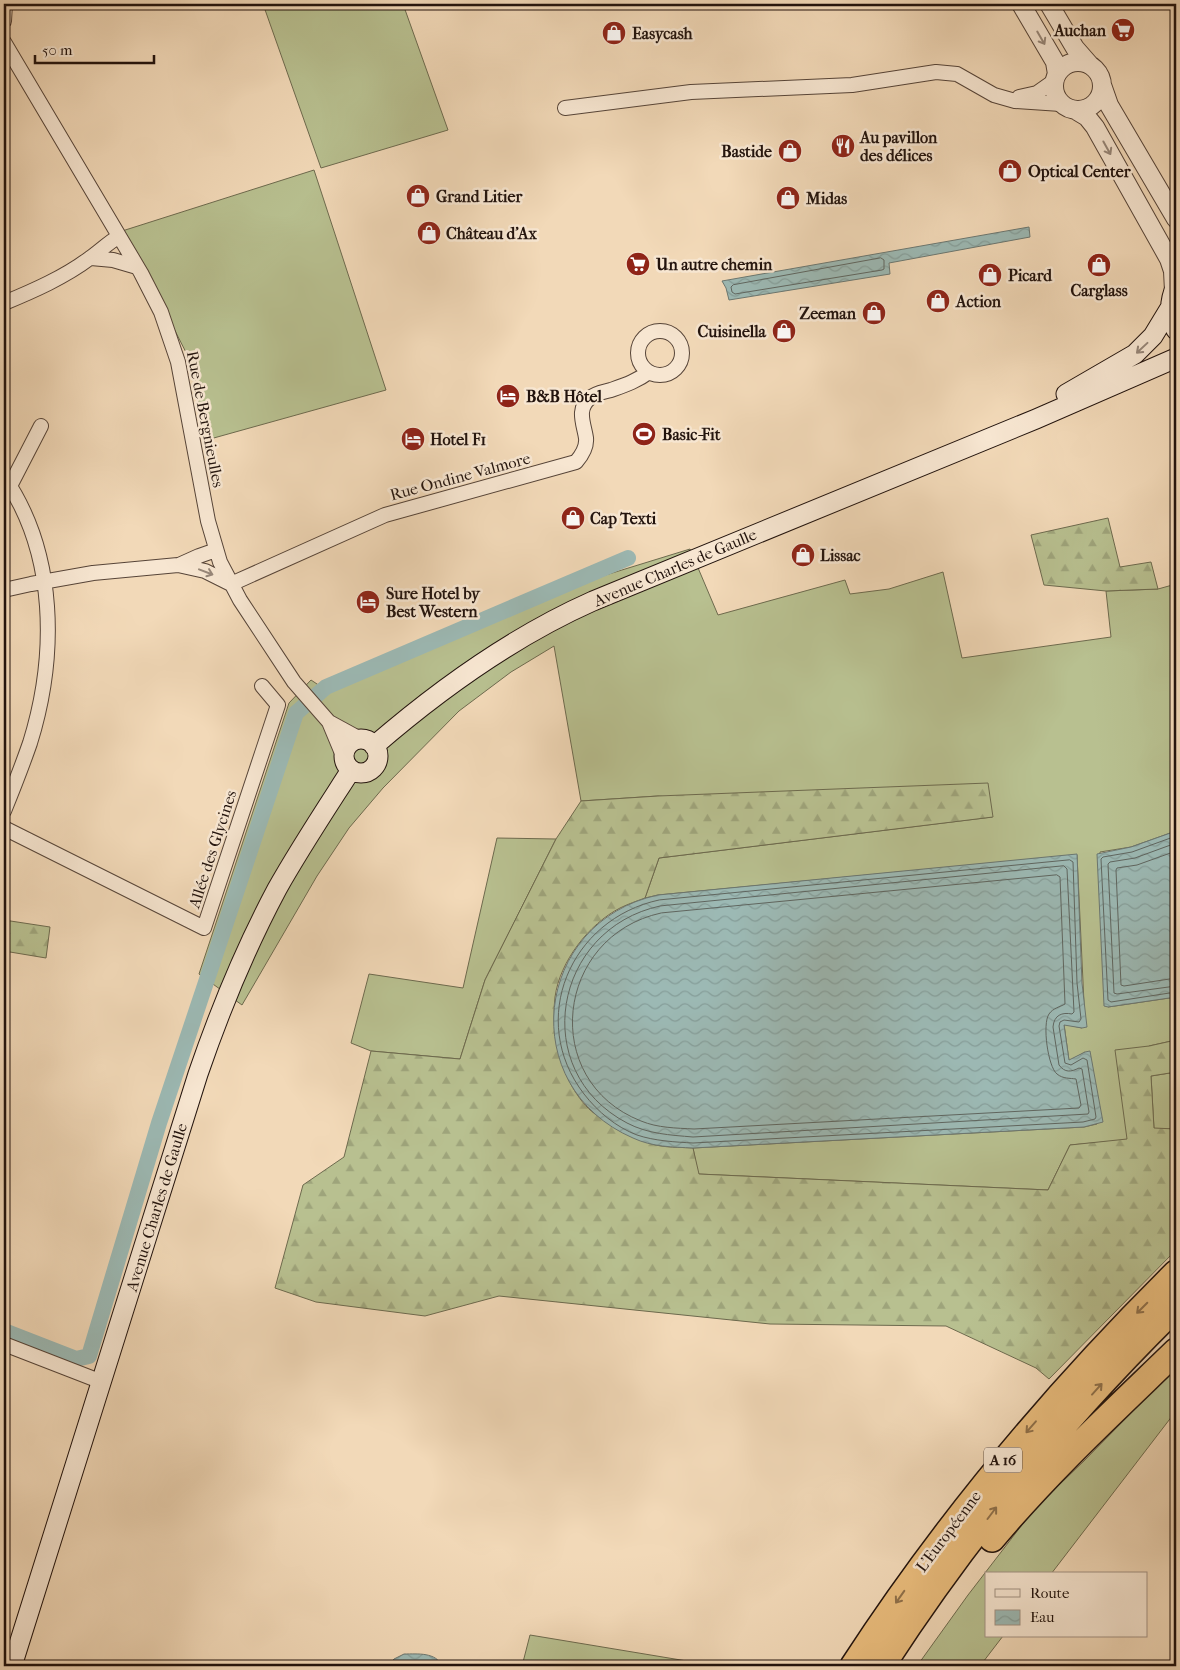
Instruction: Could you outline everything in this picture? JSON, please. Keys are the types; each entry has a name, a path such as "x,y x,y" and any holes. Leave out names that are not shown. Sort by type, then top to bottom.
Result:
{"highway":[{"name":"L'Européenne","path":"853,1666 910,1581 1005,1457 1088,1363 1176,1273"},
{"name":"L'Européenne","path":"882,1666 955,1561 1024,1472 1107,1378 1176,1307"},
{"path":"896,1666 972,1564 1012,1516 1075,1448 1176,1351"}],"main road":[{"path":"1174,295 1172,321 1176,330"},
{"name":"Avenue Charles de Gaulle","path":"1000,432 1134,354 1153,336 1174,295"},
{"name":"Avenue Charles de Gaulle","path":"12,1666 195,1083 225,999 252,938 277,890 348,764 345,750 350,744 357,740 368,743 472,668 560,616 1000,432 1036,419 1176,358"},
{"path":"348,764 362,773 372,769 377,762 378,756 368,743"}],"street":[{"path":"4,21 5,4"},
{"path":"1021,4 1055,62 1055,93 1061,104 1070,110 1086,110 1096,103 1101,94 1102,85"},
{"path":"1049,4 1072,44 1100,75 1109,106 1176,219"},
{"name":"Rue de Bergnieulles","path":"4,42 137,267 158,306 178,362 208,521 216,550 231,584 288,674 324,717 348,764"},
{"path":"1003,98 1023,97 1037,93 1056,77 1063,67 1077,62 1089,64"},
{"path":"564,108 691,92 852,85 936,72 957,74 1003,98 1018,102 1061,104"},
{"path":"1077,110 1087,117 1095,128 1169,259 1173,271 1174,295"},
{"path":"4,303 48,283 91,258 107,243 118,237"},
{"path":"91,258 113,260 137,267"},
{"name":"Rue Ondine Valmore","path":"231,584 385,515 576,462 586,444 582,417 582,411 586,402 595,395 636,381 649,372"},
{"path":"4,810 30,742 40,702 48,616 45,581 31,528 7,481 41,426"},
{"path":"4,590 45,581 106,572 178,565 216,550"},
{"path":"178,565 205,571 231,584"},
{"name":"Allée des Glycines","path":"4,828 204,928 278,705 262,686"},
{"name":"Rue de Bergnieulles","path":"324,717 368,743"},
{"path":"4,1344 102,1382"}],"green space":[{"path":"263,4 403,4 448,130 321,168"},
{"path":"314,170 386,390 203,441 194,368 148,278 119,232"},
{"path":"1108,518 1120,567 1151,562 1158,589 1106,591 1044,585 1031,535"},
{"path":"690,549 718,615 845,580 850,594 889,589 943,572 962,658 1111,637 1106,591 1158,589 1176,584 1176,831 1131,847 1100,852 1108,1007 1176,997 1176,1040 1149,1046 1127,1140 1070,1145 1048,1190 698,1174 693,1148 1084,1127 1097,1124 1085,1052 1069,1061 1064,1024 1082,1028 1084,1003 1077,855 658,895 645,898 659,858 992,817 658,796 581,801 554,646 511,672 459,711 383,788 349,828 317,876 242,1005 199,974 289,703 311,680 329,692 596,578"},
{"path":"988,783 993,817 659,858 645,898 620,908 597,924 570,957 558,983 555,997 555,1032 561,1061 568,1078 577,1095 589,1109 614,1126 647,1142 662,1146 693,1148 699,1174 1048,1190 1070,1145 1127,1139 1115,1050 1149,1046 1176,1040 1176,1072 1151,1076 1154,1128 1176,1129 1176,1250 1049,1379 1036,1368 946,1326 770,1324 499,1296 425,1316 316,1302 275,1288 303,1185 344,1157 371,1051 460,1059 485,980 556,839 581,801 658,796"},
{"path":"497,838 556,839 485,980 460,1059 371,1051 351,1043 369,974 463,988"},
{"path":"4,920 50,927 46,958 4,951"},
{"path":"1176,1072 1176,1129 1154,1129 1151,1076"},
{"path":"1176,1367 1176,1411 1053,1572 986,1572 1035,1508"},
{"path":"985,1573 985,1638 1001,1638 980,1666 917,1666"},
{"path":"530,1635 717,1666 522,1666"}],"water":[{"path":"1029,227 1030,237 889,263 890,274 729,300 722,281"},
{"path":"1176,831 1176,997 1104,1006 1097,854 1131,847"},
{"path":"1077,854 1082,983 1087,1027 1064,1025 1069,1060 1090,1051 1103,1122 1084,1127 693,1148 670,1147 655,1145 633,1138 595,1114 570,1082 556,1046 554,1008 564,970 585,937 616,911 658,895"},
{"path":"404,1654 431,1656 436,1658 442,1666 388,1666 394,1659"}],"waterway":[{"path":"4,1331 76,1359 89,1356 159,1123 296,713 326,687 628,558"}],"place":[{"name":"Auchan","path":"1123,30"},
{"name":"Easycash","path":"614,33"},
{"name":"Au pavillon des délices","path":"843,146"},
{"name":"Bastide","path":"790,151"},
{"name":"Optical Center","path":"1010,171"},
{"name":"Grand Litier","path":"418,196"},
{"name":"Midas","path":"788,198"},
{"name":"Château d'Ax","path":"429,233"},
{"name":"Un autre chemin","path":"638,264"},
{"name":"Carglass","path":"1099,265"},
{"name":"Picard","path":"990,275"},
{"name":"Action","path":"938,301"},
{"name":"Zeeman","path":"874,313"},
{"name":"Cuisinella","path":"784,331"},
{"name":"B&B Hôtel","path":"508,396"},
{"name":"Basic-Fit","path":"644,434"},
{"name":"Hotel F1","path":"413,439"},
{"name":"Cap Texti","path":"573,518"},
{"name":"Lissac","path":"803,555"},
{"name":"Sure Hotel by Best Western","path":"368,602"}]}
